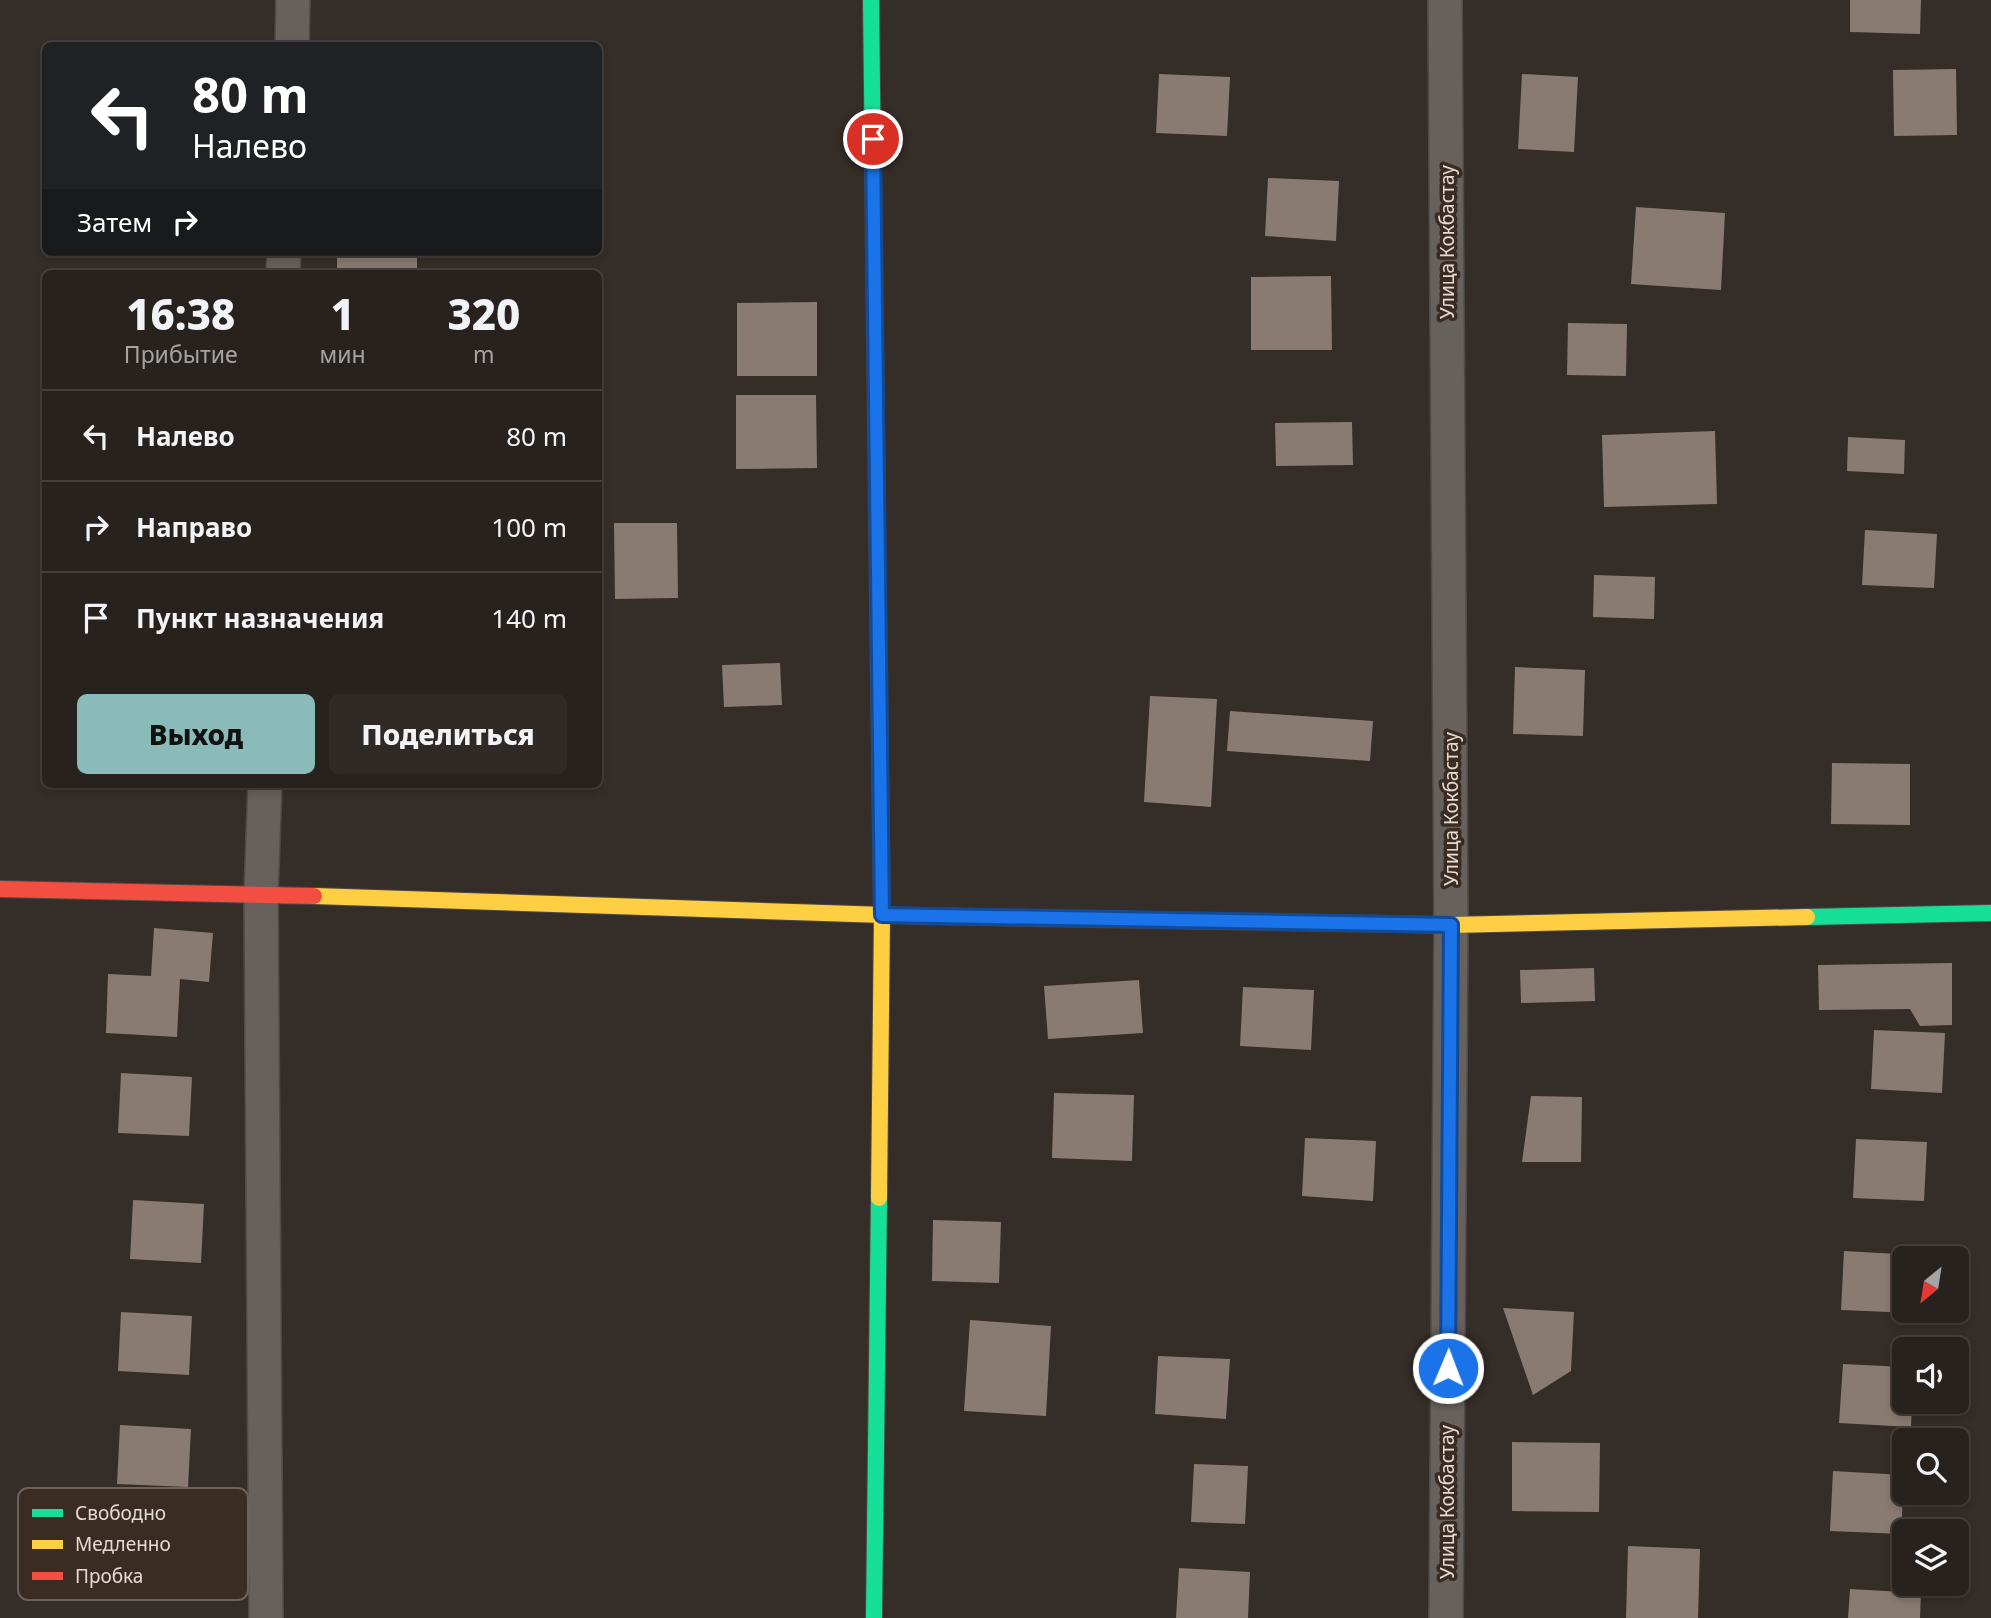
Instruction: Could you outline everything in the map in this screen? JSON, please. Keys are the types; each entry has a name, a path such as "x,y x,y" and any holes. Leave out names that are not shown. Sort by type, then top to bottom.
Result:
{"street":[{"path":"292,42 293,0"},
{"path":"871,0 882,915 874,1618"},
{"name":"Улица Кокбастау","path":"1445,0 1451,925 1446,1618"},
{"path":"265,788 261,894 266,1618"},
{"path":"0,889 261,894 882,915 1451,925 1991,913"}],"building":[{"path":"1850,0 1921,0 1920,34 1850,32"},
{"path":"1956,69 1957,135 1894,136 1893,70"},
{"path":"1159,74 1230,77 1227,136 1156,133"},
{"path":"1522,74 1578,77 1574,152 1518,149"},
{"path":"1268,178 1339,181 1336,241 1265,236"},
{"path":"1636,207 1725,213 1721,290 1631,284"},
{"path":"337,256 417,256 417,270 337,270"},
{"path":"1331,276 1332,350 1251,350 1251,277"},
{"path":"817,302 817,376 737,376 737,303"},
{"path":"1568,323 1627,324 1626,376 1567,375"},
{"path":"736,395 816,395 817,468 736,469"},
{"path":"1352,422 1353,465 1276,466 1275,423"},
{"path":"1715,431 1717,504 1604,507 1602,435"},
{"path":"1848,437 1905,440 1904,474 1847,471"},
{"path":"614,523 677,523 678,598 615,599"},
{"path":"1865,530 1937,534 1934,588 1862,585"},
{"path":"1594,575 1655,577 1654,619 1593,617"},
{"path":"780,663 782,705 724,707 722,665"},
{"path":"1515,667 1585,670 1583,736 1513,734"},
{"path":"1150,696 1217,699 1211,807 1144,802"},
{"path":"1230,711 1373,721 1370,761 1227,751"},
{"path":"1832,763 1910,764 1910,825 1831,824"},
{"path":"154,928 213,933 209,982 180,979 177,1037 106,1033 108,974 151,976"},
{"path":"1952,963 1952,1025 1920,1026 1910,1009 1819,1010 1818,965"},
{"path":"1594,968 1595,1001 1521,1003 1520,970"},
{"path":"1139,980 1143,1033 1048,1039 1044,986"},
{"path":"1243,987 1314,990 1311,1050 1240,1046"},
{"path":"1874,1030 1945,1033 1942,1093 1871,1089"},
{"path":"121,1073 192,1077 189,1136 118,1133"},
{"path":"1054,1093 1134,1095 1132,1161 1052,1158"},
{"path":"1531,1096 1582,1097 1581,1162 1522,1162"},
{"path":"1305,1138 1376,1141 1373,1201 1302,1196"},
{"path":"1856,1139 1927,1142 1924,1201 1853,1198"},
{"path":"133,1200 204,1204 201,1263 130,1259"},
{"path":"933,1220 1001,1222 999,1283 932,1281"},
{"path":"1844,1251 1892,1254 1892,1312 1841,1310"},
{"path":"1503,1308 1574,1312 1571,1371 1533,1395"},
{"path":"121,1312 192,1316 189,1375 118,1371"},
{"path":"970,1320 1051,1326 1046,1416 964,1411"},
{"path":"1158,1356 1230,1359 1226,1419 1155,1414"},
{"path":"1843,1364 1892,1366 1892,1414 1912,1414 1911,1427 1839,1423"},
{"path":"120,1425 191,1429 188,1487 117,1484"},
{"path":"1512,1442 1600,1443 1599,1512 1512,1511"},
{"path":"1194,1464 1248,1466 1245,1524 1191,1522"},
{"path":"1833,1471 1892,1474 1892,1505 1902,1505 1902,1519 1892,1519 1892,1534 1830,1531"},
{"path":"1628,1546 1700,1549 1698,1618 1626,1618"},
{"path":"1179,1568 1250,1572 1248,1618 1176,1618"},
{"path":"1850,1589 1892,1591 1892,1596 1921,1596 1920,1618 1848,1618"}],"traffic: fast":[{"path":"871,0 878,603"},
{"path":"1807,917 1991,913"},
{"path":"874,1618 879,1198"}],"traffic: slow":[{"path":"878,603 882,915 879,1198"},
{"path":"314,896 915,916"},
{"path":"1325,923 1451,925 1807,917"}],"traffic: jam":[{"path":"0,889 314,896"},
{"path":"915,916 1325,923"}],"route":[{"path":"873,139 882,915 1451,925 1448,1368"}]}
